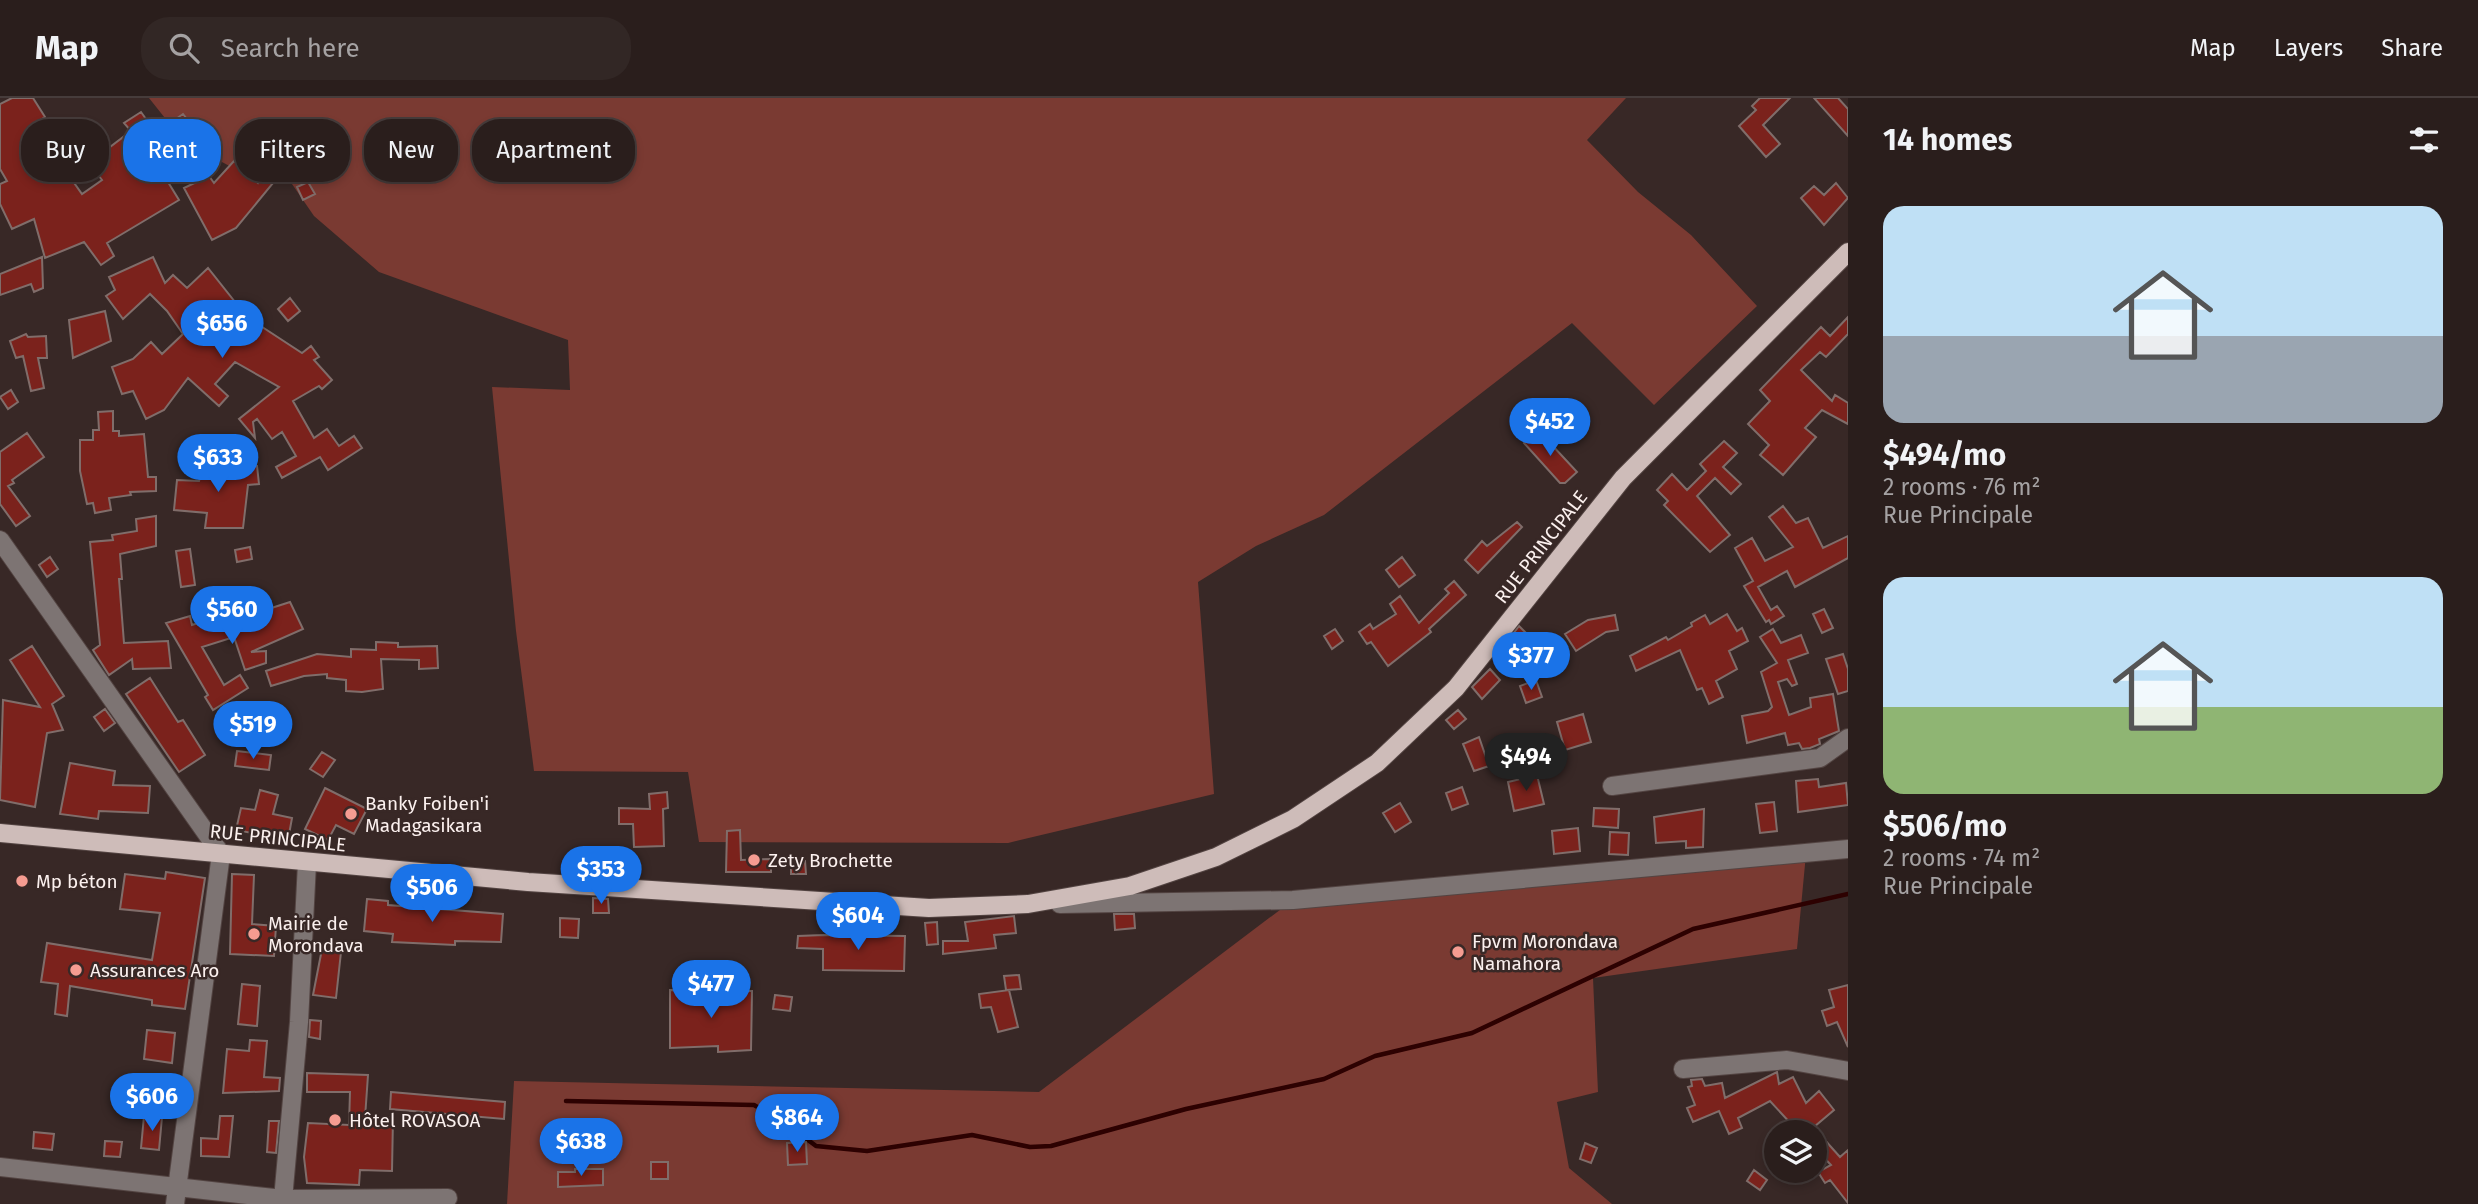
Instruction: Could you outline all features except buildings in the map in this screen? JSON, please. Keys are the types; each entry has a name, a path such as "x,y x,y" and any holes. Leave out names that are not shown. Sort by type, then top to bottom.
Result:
{"main road":[{"name":"RUE PRINCIPALE","path":"0,833 528,882 929,908 1028,905 1130,886 1216,857 1293,819 1377,762 1457,688 1623,478 1845,260"}],"street":[{"path":"0,540 221,854 175,1204"},
{"path":"1612,786 1820,758 1848,738"},
{"path":"1028,905 1293,900 1848,849"},
{"path":"284,1199 299,1021 307,863"},
{"path":"1683,1069 1787,1060 1848,1071"},
{"path":"0,1167 284,1199 448,1198"}],"shaded area":[{"path":"149,98 1626,98 1587,140 1638,192 1691,235 1757,306 1654,405 1572,323 1324,515 1256,546 1198,582 1214,794 1008,843 699,842 688,772 534,771 516,631 492,387 570,390 568,340 379,272 314,216 291,182 350,182 350,119 235,119 235,169 221,162 221,119 166,119"},
{"path":"1806,854 1797,949 1593,978 1598,1092 1557,1102 1569,1168 1612,1204 507,1204 514,1081 1039,1092 1293,900"}],"waterway":[{"path":"566,1101 754,1105 787,1124 816,1146 867,1151 972,1135 1030,1147 1051,1146 1186,1109 1324,1079 1375,1056 1472,1033 1693,929 1848,894"}],"place":[{"name":"Banky Foiben'i Madagasikara","path":"351,814"},
{"name":"Zety Brochette","path":"754,860"},
{"name":"Mp béton","path":"22,881"},
{"name":"Mairie de Morondava","path":"254,934"},
{"name":"Fpvm Morondava Namahora","path":"1458,952"},
{"name":"Assurances Aro","path":"76,970"},
{"name":"Hôtel ROVASOA","path":"335,1120"}]}
